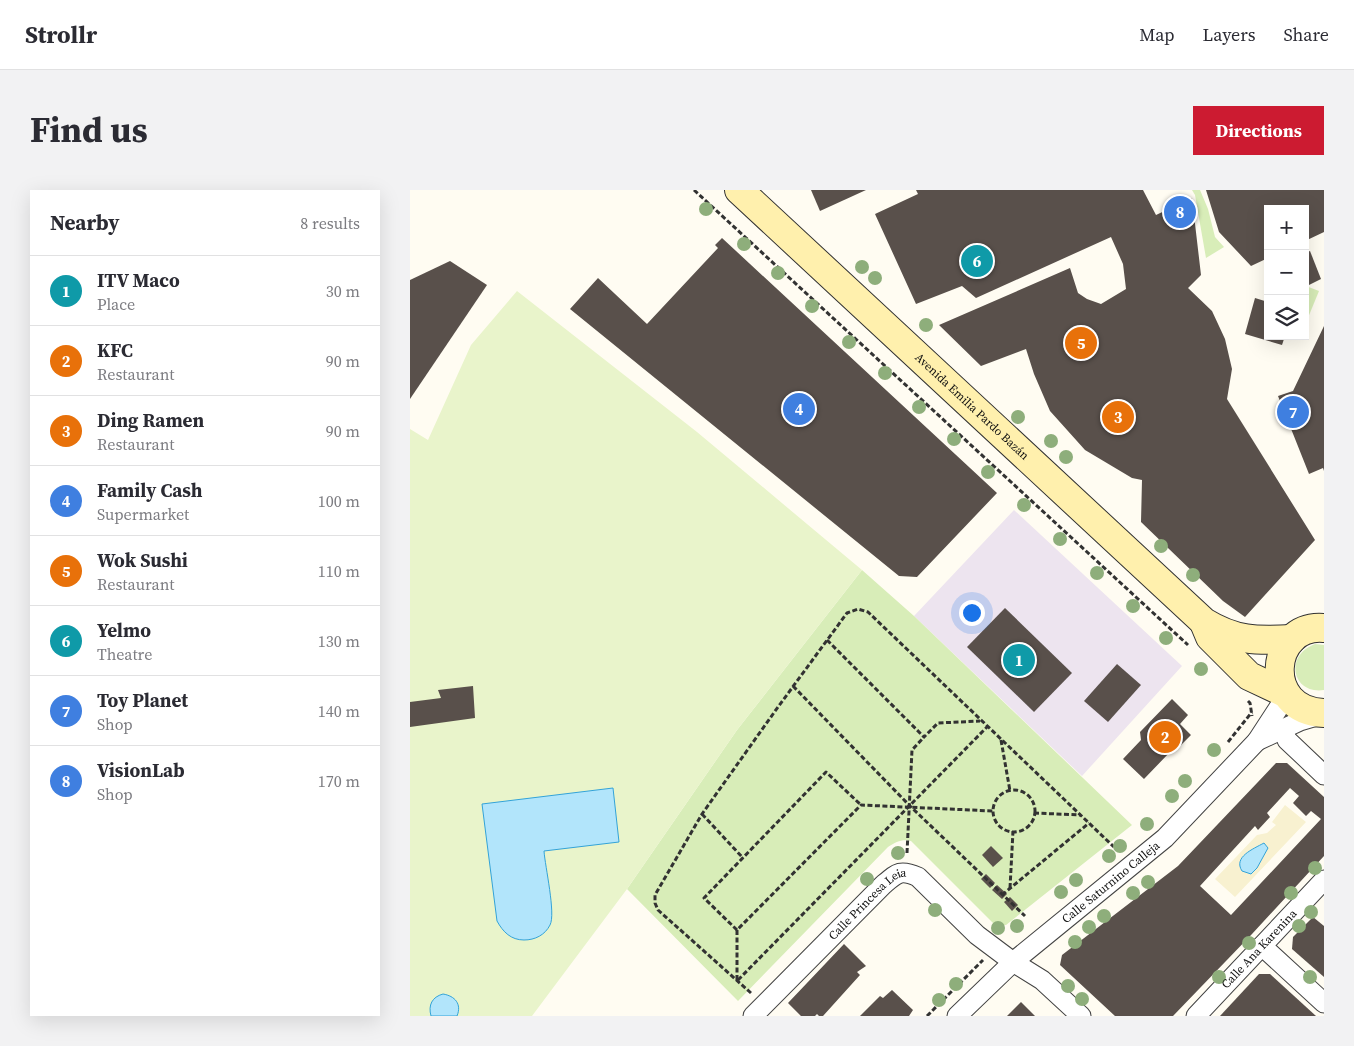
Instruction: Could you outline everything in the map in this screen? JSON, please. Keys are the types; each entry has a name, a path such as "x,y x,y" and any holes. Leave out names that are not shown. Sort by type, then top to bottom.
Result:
{"street":[{"name":"Avenida Emilia Pardo Bazán","path":"739,190 1204,622 1232,636 1259,641 1292,639"},
{"name":"Avenida Emilia Pardo Bazán","path":"1204,622 1210,638 1249,676 1286,694 1302,709 1324,713"},
{"path":"1286,694 1280,682 1279,670 1283,653 1292,639 1310,629 1323,628"},
{"name":"Calle Saturnino Calleja","path":"957,1016 1013,962 1164,838 1257,741 1286,694"},
{"name":"Calle Saturnino Calleja","path":"1257,741 1300,721 1324,713"},
{"path":"1284,729 1287,740 1324,775"},
{"name":"Calle Princesa Leia","path":"753,1016 897,873 907,872 918,876 977,935 1013,962 1042,980 1081,1016"},
{"name":"Calle Ana Karenina","path":"1196,1016 1324,880"},
{"path":"1262,946 1324,1003"}],"path":[{"path":"694,190 1189,646"},
{"path":"755,997 658,910 655,903 655,895 702,814 847,613 858,609 868,612 1114,847"},
{"path":"827,640 924,737"},
{"path":"793,686 910,806 1025,916"},
{"path":"1243,696 1250,703 1257,741"},
{"path":"1224,747 1252,712"},
{"path":"907,853 912,750 938,723 981,721"},
{"path":"737,980 988,726"},
{"path":"1001,739 1010,791"},
{"path":"737,930 704,898 826,772 861,805 993,811"},
{"path":"1010,791 1021,791 1032,800 1034,813 1029,825 1023,830 1013,831 1003,829 998,824 993,811 997,798 1002,794 1010,791"},
{"path":"737,980 737,930 861,805"},
{"path":"1034,813 1081,815"},
{"path":"702,814 743,858"},
{"path":"1002,895 1089,823"},
{"path":"1010,888 1013,831"},
{"path":"927,1016 982,961 996,950"}],"shaded area":[{"path":"1014,510 1182,666 1082,776 914,616"},
{"path":"1285,805 1306,822 1235,897 1215,879 1257,835 1267,833 1276,825 1272,822"}],"green space":[{"path":"1192,190 1200,190 1208,209 1215,237 1224,247 1206,258 1195,195"},
{"path":"1309,287 1319,291 1309,315"},
{"path":"517,291 697,432 862,570 737,730 627,889 532,1016 410,1016 410,429 428,440 471,345"},
{"path":"862,570 914,616 1132,825 1006,925 995,925 911,841 896,842 888,847 738,1001 627,889 737,730"},
{"path":"1315,644 1324,645 1324,690 1313,690 1305,687 1299,681 1296,673 1299,657 1305,650"}],"water":[{"path":"613,788 619,842 544,851 552,911 550,925 542,934 532,939 519,940 508,935 497,921 482,804"},
{"path":"1264,843 1268,848 1257,868 1251,874 1242,871 1240,862 1242,858"},
{"path":"443,994 454,999 458,1004 457,1016 431,1016 430,1008 432,1002 436,997"}],"building":[{"path":"811,190 866,190 820,211"},
{"path":"916,190 1143,190 1156,215 1192,198 1201,275 1188,288 1212,311 1225,339 1232,369 1227,399 1315,540 1245,617 1223,601 1141,522 1142,480 1132,478 1085,450 1050,411 1034,374 1026,349 981,366 939,325 1070,268 1078,293 1087,299 1101,304 1126,289 1123,264 1111,237 976,298 962,286 916,304 875,214 918,194"},
{"path":"1206,190 1324,190 1324,232 1309,239 1309,205 1264,205 1264,260 1251,266 1219,232"},
{"path":"722,238 997,493 917,577 899,576 570,309 598,278 647,324 718,248 715,245"},
{"path":"1309,251 1321,279 1309,285"},
{"path":"450,261 487,285 410,399 410,280"},
{"path":"1255,298 1264,301 1264,340 1245,334"},
{"path":"1324,326 1324,471 1323,468 1309,474 1278,396 1293,391"},
{"path":"1265,340 1284,340 1282,345"},
{"path":"1005,608 1072,673 1034,712 967,647"},
{"path":"1117,664 1141,685 1108,722 1084,701"},
{"path":"473,686 475,718 410,727 410,702 441,698 438,690"},
{"path":"1172,699 1188,715 1180,724 1191,735 1181,745 1175,740 1166,749 1170,752 1144,779 1123,759 1141,740 1140,732"},
{"path":"1276,763 1287,763 1324,797 1324,856 1252,934 1173,1016 1115,1016 1060,965 1062,955 1178,866","holes":["1290,788 1299,796 1293,803 1306,816 1311,811 1321,819 1231,915 1200,886 1255,826 1258,830 1270,817 1267,813"]},
{"path":"991,846 1003,858 993,867 982,855"},
{"path":"986,874 995,883 990,888 981,879"},
{"path":"997,885 1007,894 1002,899 992,890"},
{"path":"1010,897 1018,905 1012,911 1004,902"},
{"path":"1313,917 1324,926 1324,977 1292,949 1293,937"},
{"path":"844,944 866,966 857,972 860,975 823,1016 817,1014 815,1016 801,1016 788,1003"},
{"path":"1259,974 1270,974 1316,1016 1220,1016"},
{"path":"892,990 913,1010 909,1016 860,1016 880,996 883,998"},
{"path":"1021,1002 1035,1016 1007,1016"}],"place":[{"name":"VisionLab","path":"1180,212"},
{"name":"Yelmo","path":"977,261"},
{"name":"Wok Sushi","path":"1081,343"},
{"name":"Family Cash","path":"799,409"},
{"name":"Toy Planet","path":"1293,412"},
{"name":"Ding Ramen","path":"1118,417"},
{"name":"ITV Maco","path":"1019,660"},
{"name":"KFC","path":"1165,737"}]}
